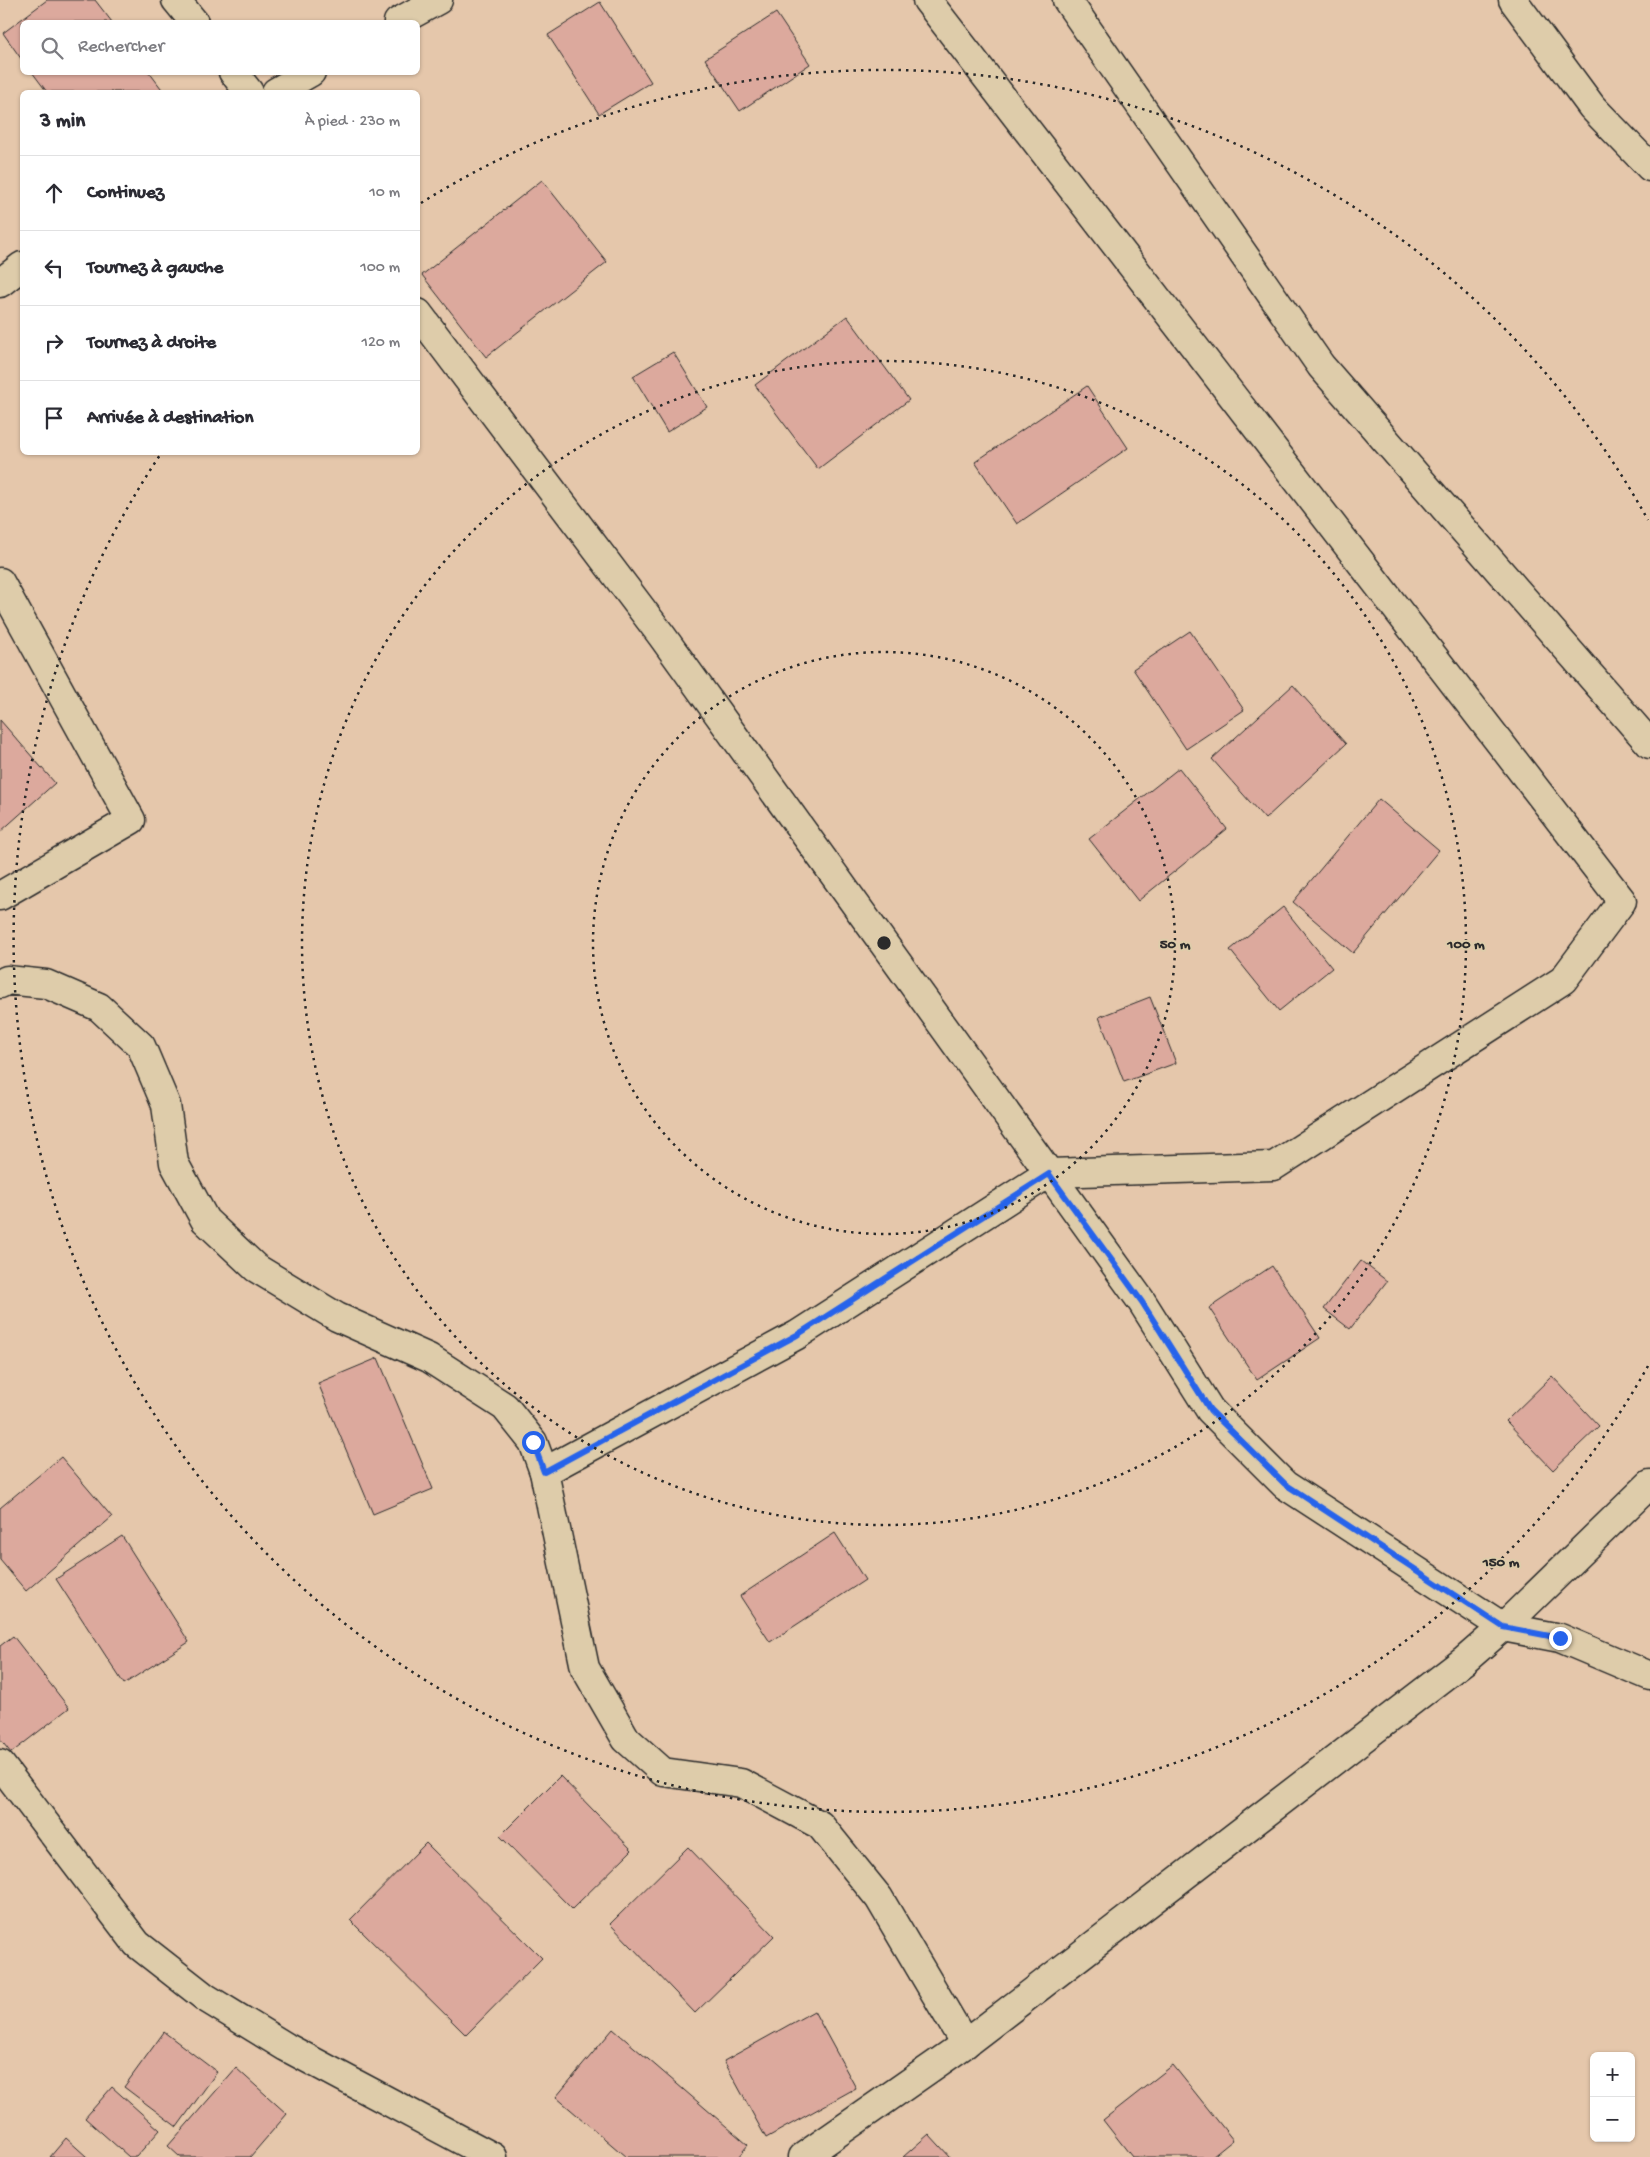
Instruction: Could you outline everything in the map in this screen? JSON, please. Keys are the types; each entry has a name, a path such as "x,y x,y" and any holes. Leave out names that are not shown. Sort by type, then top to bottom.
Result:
{"street":[{"path":"176,0 192,20"},
{"path":"402,20 438,0"},
{"path":"544,1472 797,1335 1049,1174 1274,1166 1563,980 1622,901 927,0"},
{"path":"1067,0 1321,366 1650,744"},
{"path":"1513,0 1592,107 1650,167"},
{"path":"236,75 248,90"},
{"path":"280,90 306,75"},
{"path":"0,283 20,268"},
{"path":"420,317 662,636 1142,1302 1210,1410 1285,1484 1503,1627 1560,1638 1650,1676"},
{"path":"0,582 131,820 0,896"},
{"path":"2,978 46,984 99,1007 141,1046 166,1105 174,1163 205,1220 256,1268 338,1317 429,1358 505,1407 533,1442 544,1472 585,1668 626,1739 663,1772 741,1783 820,1825 878,1898 965,2044"},
{"path":"803,2157 965,2044 1457,1666 1503,1627 1650,1484"},
{"path":"0,1764 137,1944 144,1950 206,1998 286,2047 493,2157"}],"building":[{"path":"47,0 95,0 110,20 20,20"},
{"path":"600,2 651,82 599,114 548,35"},
{"path":"776,13 810,64 740,111 705,59"},
{"path":"20,20 20,57 3,33"},
{"path":"34,75 151,75 162,90 46,90"},
{"path":"542,180 607,262 486,357 422,275"},
{"path":"847,316 909,400 818,469 755,385"},
{"path":"673,352 707,407 667,432 633,376"},
{"path":"1087,386 1128,448 1017,524 975,462"},
{"path":"1190,631 1244,710 1186,749 1133,669"},
{"path":"1293,685 1346,744 1265,819 1212,759"},
{"path":"0,720 55,783 0,832"},
{"path":"1179,768 1227,829 1138,901 1089,839"},
{"path":"1379,799 1439,850 1353,953 1293,902"},
{"path":"1283,907 1332,968 1279,1011 1230,950"},
{"path":"1150,997 1176,1063 1124,1082 1099,1017"},
{"path":"1361,1261 1387,1281 1350,1329 1324,1309"},
{"path":"1272,1266 1320,1338 1257,1380 1209,1308"},
{"path":"378,1358 433,1489 373,1514 318,1383"},
{"path":"1552,1376 1599,1426 1553,1470 1506,1421"},
{"path":"61,1457 112,1517 26,1591 0,1560 0,1508"},
{"path":"835,1533 865,1580 770,1642 740,1596"},
{"path":"122,1536 189,1642 124,1684 56,1579"},
{"path":"13,1636 69,1708 11,1753 0,1739 0,1646"},
{"path":"560,1776 632,1850 572,1909 500,1836"},
{"path":"426,1843 542,1958 466,2035 350,1920"},
{"path":"688,1847 774,1936 695,2013 610,1924"},
{"path":"814,2011 856,2088 766,2138 724,2061"},
{"path":"613,2029 748,2145 738,2157 626,2157 556,2097"},
{"path":"164,2032 217,2072 177,2127 124,2087"},
{"path":"1173,2065 1233,2140 1212,2157 1132,2157 1103,2120"},
{"path":"236,2068 287,2114 250,2157 180,2157 168,2146"},
{"path":"112,2087 160,2130 136,2157 129,2157 85,2118"},
{"path":"929,2134 950,2157 903,2157"},
{"path":"66,2138 87,2157 50,2157"}],"route":[{"path":"533,1442 544,1472 797,1335 1049,1174 1142,1302 1210,1410 1285,1484 1503,1627 1560,1638"}]}
